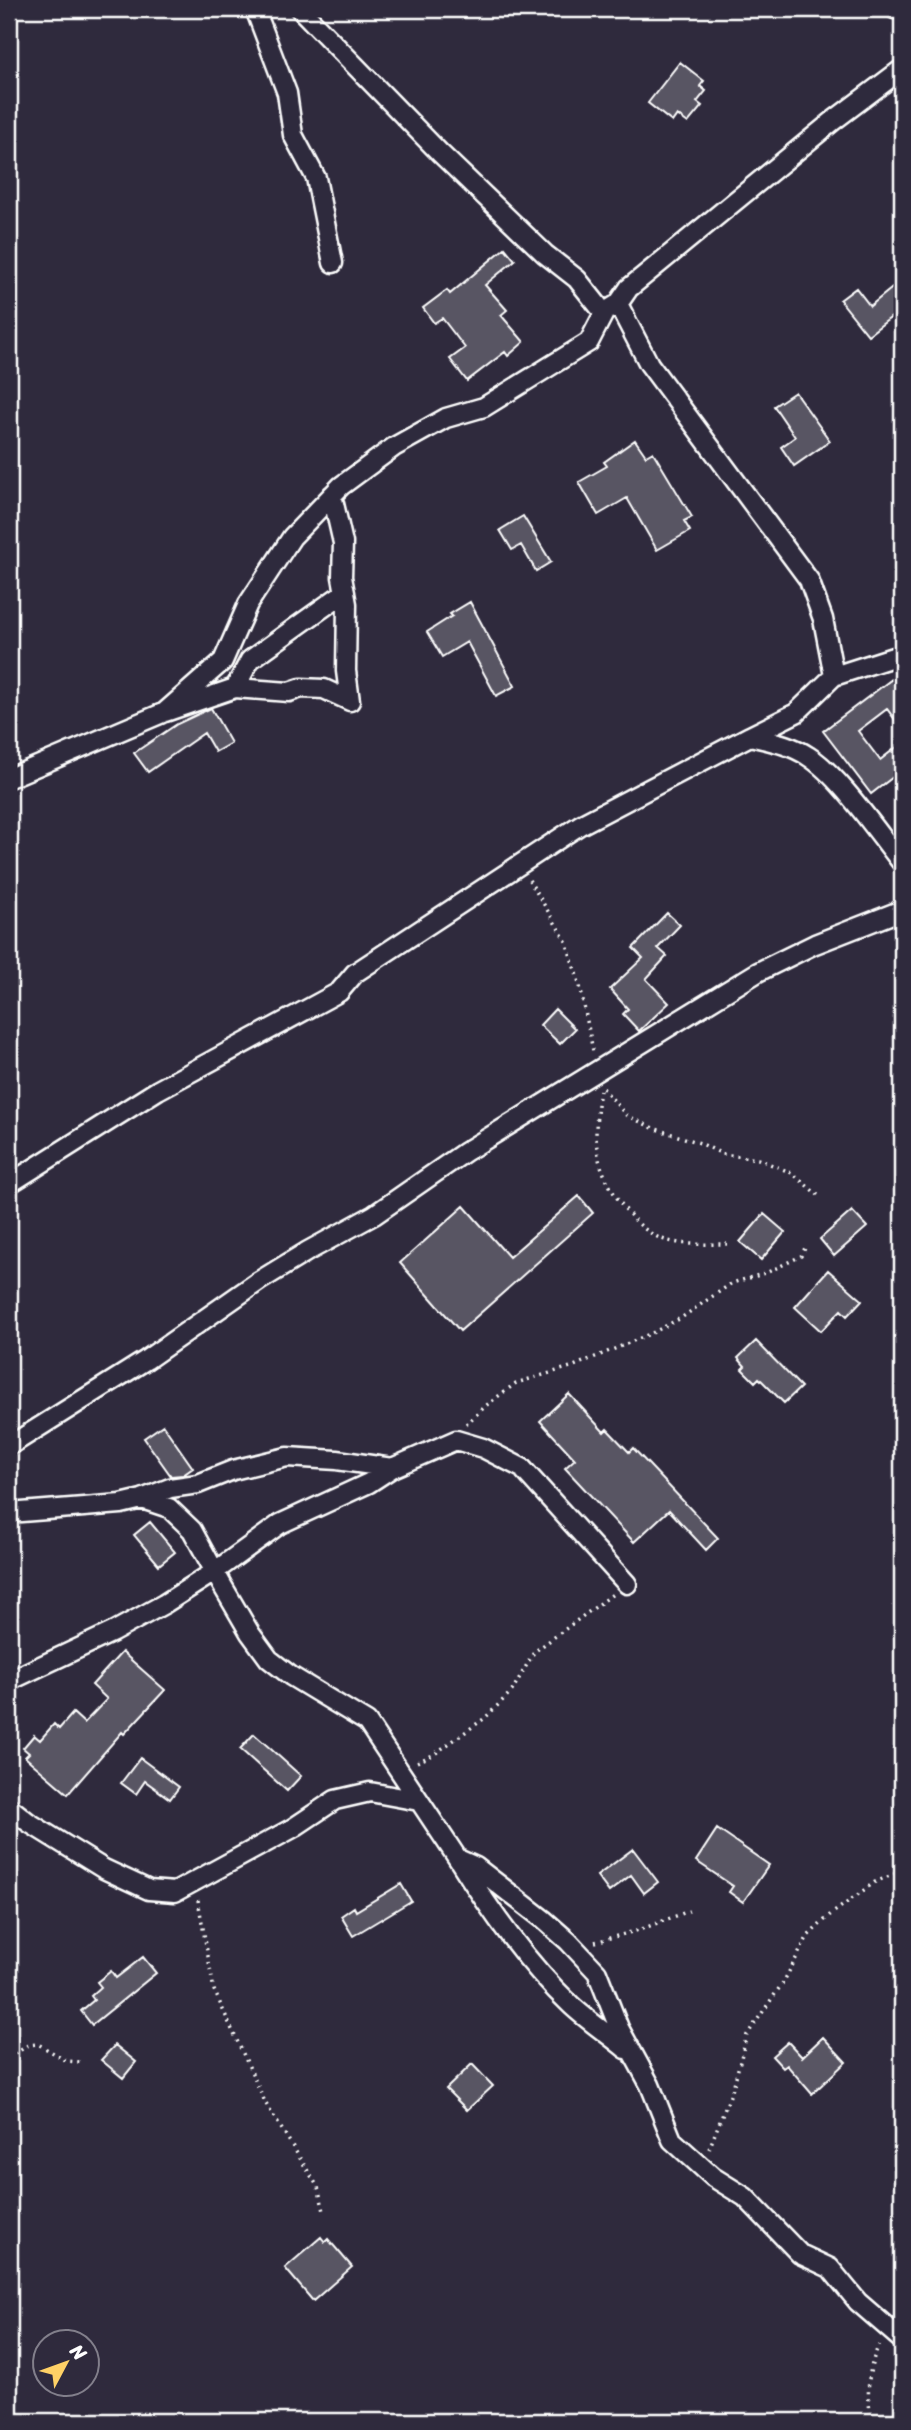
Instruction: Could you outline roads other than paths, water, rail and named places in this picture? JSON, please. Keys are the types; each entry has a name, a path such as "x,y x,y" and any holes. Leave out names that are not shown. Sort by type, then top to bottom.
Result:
{"street":[{"path":"255,9 287,93 293,135 316,178 333,263"},
{"path":"300,9 440,153 545,254 611,309 809,580 823,619 834,676"},
{"path":"895,9 902,10"},
{"path":"165,712 223,661 248,604 292,537 341,486 394,447 446,418 484,407 589,342 629,288 833,121 902,69"},
{"path":"9,778 165,712 235,688 289,692 301,688 324,689 350,701 346,671 343,542 331,495"},
{"path":"235,688 250,660 345,592"},
{"path":"9,1184 158,1090 339,992 355,973 580,825 796,713 834,676 892,657 902,659"},
{"path":"750,736 782,744 808,756 831,776 902,863"},
{"path":"9,1446 136,1366 259,1281 374,1215 465,1152 758,972 815,944 902,910"},
{"path":"9,1681 113,1632 214,1572 280,1524 369,1483 392,1468 456,1440 483,1448 522,1468 627,1584"},
{"path":"9,1513 82,1509 142,1499 170,1488 198,1483 233,1470 287,1457 337,1460 392,1468"},
{"path":"142,1499 169,1508 192,1530 250,1633 270,1659 291,1676 367,1722 487,1906 519,1950 572,2005 632,2053"},
{"path":"9,1807 28,1822 104,1869 149,1890 175,1892 293,1828 335,1800 370,1792 419,1801"},
{"path":"458,1859 476,1867 572,1945 597,1972 632,2053 650,2085 672,2140 702,2168 745,2197 800,2254 830,2268 858,2302 895,2326 902,2340"}]}
